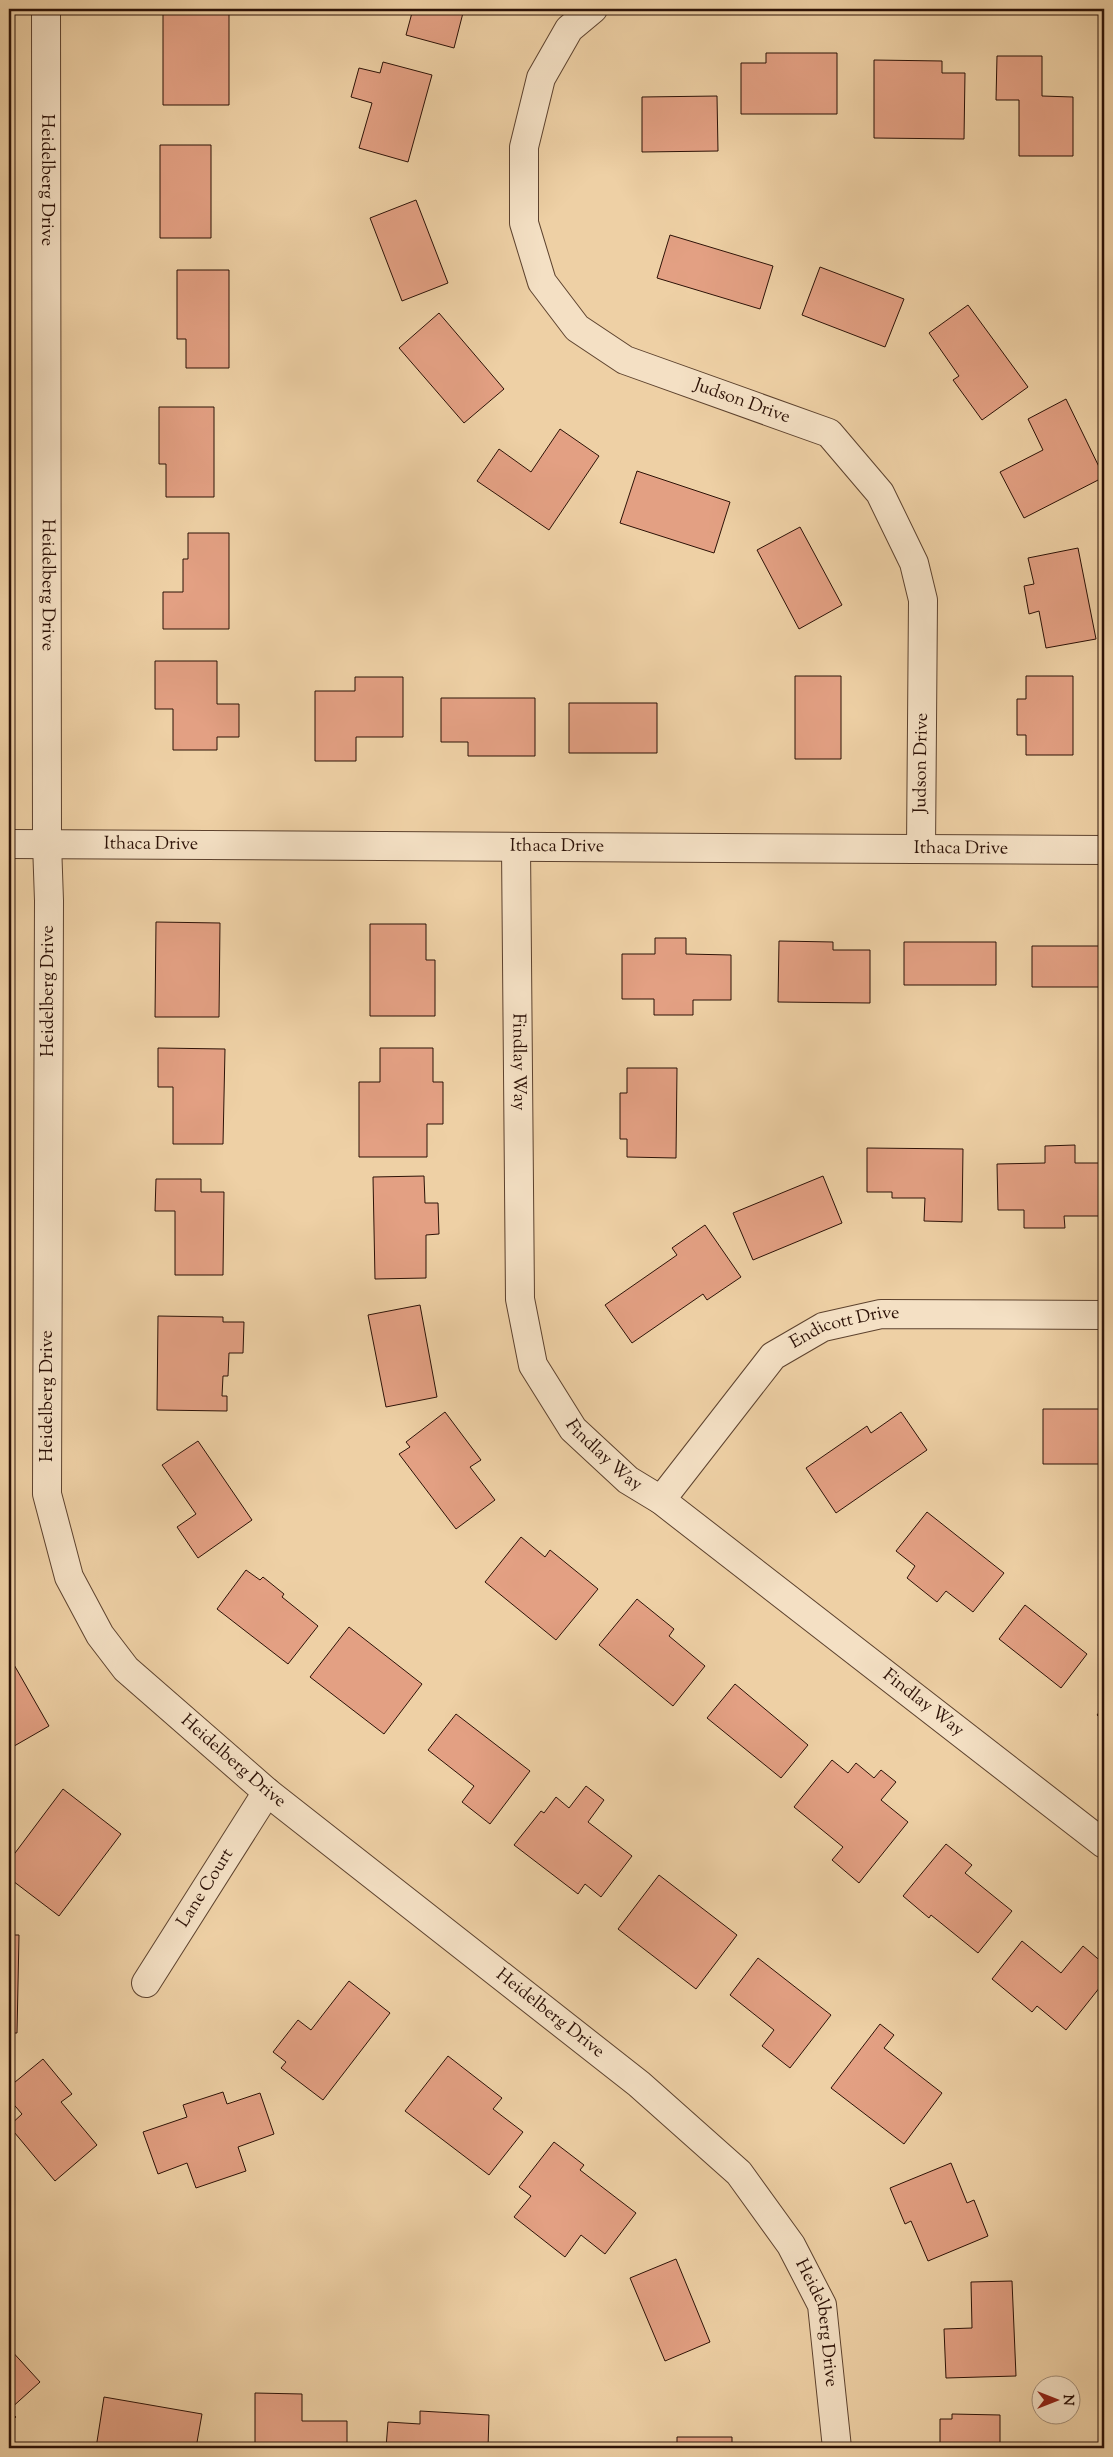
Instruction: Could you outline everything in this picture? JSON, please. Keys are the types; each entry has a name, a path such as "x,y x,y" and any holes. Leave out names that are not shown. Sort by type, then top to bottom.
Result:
{"street":[{"name":"Heidelberg Drive","path":"46,9 47,843 49,901 47,1494 69,1577 100,1635 126,1668 267,1792 639,2084 739,2173 791,2245 822,2305 837,2448"},
{"name":"Judson Drive","path":"593,9 569,29 541,78 524,147 524,223 542,282 577,328 625,360 829,433 880,493 914,562 923,600 921,848"},
{"name":"Ithaca Drive","path":"9,844 1104,850"},
{"name":"Findlay Way","path":"516,848 520,1299 533,1365 573,1429 628,1480 661,1500 1104,1844"},
{"name":"Endicott Drive","path":"661,1500 773,1356 823,1327 881,1314 1104,1315"},
{"name":"Lane Court","path":"146,1983 267,1792"}],"building":[{"path":"413,9 464,9 454,48 406,35"},
{"path":"163,12 229,12 229,105 163,105"},
{"path":"766,53 837,53 837,114 741,114 741,63 766,63"},
{"path":"997,56 1042,56 1042,96 1073,97 1073,156 1019,156 1019,100 996,100"},
{"path":"874,60 942,61 942,73 965,73 964,139 874,138"},
{"path":"383,62 432,75 408,162 359,148 372,103 351,97 359,68 380,73"},
{"path":"717,96 718,151 642,152 642,97"},
{"path":"160,145 211,145 211,238 160,238"},
{"path":"416,200 448,283 402,301 370,218"},
{"path":"670,235 773,266 760,309 657,278"},
{"path":"820,267 904,299 885,347 802,315"},
{"path":"177,270 229,270 229,368 186,368 186,339 177,339"},
{"path":"968,305 1028,387 982,420 953,380 959,376 929,333"},
{"path":"439,313 504,389 464,423 399,348"},
{"path":"1066,399 1104,477 1024,518 1000,472 1043,450 1028,419"},
{"path":"159,407 214,407 214,497 166,497 166,464 159,464"},
{"path":"560,429 599,456 549,530 477,481 499,449 531,472"},
{"path":"637,471 730,502 714,553 620,523"},
{"path":"800,527 842,605 799,629 757,550"},
{"path":"188,533 229,533 229,629 163,629 163,592 183,592 183,559 188,559"},
{"path":"1078,548 1096,639 1046,648 1039,611 1029,614 1024,586 1034,584 1028,558"},
{"path":"155,661 217,661 217,704 239,704 239,737 217,737 217,750 173,750 173,709 155,709"},
{"path":"795,676 841,676 841,759 795,759"},
{"path":"1026,676 1073,676 1073,755 1026,755 1026,735 1017,735 1017,699 1026,699"},
{"path":"355,677 403,677 403,737 356,737 356,761 315,761 315,691 355,691"},
{"path":"441,698 535,698 535,756 468,756 468,742 441,742"},
{"path":"569,703 657,703 657,753 569,753"},
{"path":"156,922 220,923 219,1017 155,1017"},
{"path":"370,924 426,924 426,960 435,960 435,1016 370,1016"},
{"path":"655,938 686,938 686,954 731,955 731,1000 693,1000 693,1015 654,1015 654,999 622,999 622,954 655,954"},
{"path":"779,941 833,942 833,950 870,950 870,1003 778,1002"},
{"path":"904,942 996,942 996,985 904,985"},
{"path":"1032,946 1104,946 1104,987 1032,987"},
{"path":"158,1048 225,1049 223,1144 173,1144 173,1087 158,1087"},
{"path":"380,1048 433,1048 433,1082 443,1082 443,1124 427,1124 427,1157 359,1157 359,1082 380,1082"},
{"path":"627,1068 677,1068 676,1158 627,1157 627,1139 620,1139 620,1093 627,1093"},
{"path":"1075,1145 1075,1163 1100,1163 1101,1216 1064,1216 1065,1228 1024,1228 1024,1210 998,1210 997,1164 1045,1163 1045,1146"},
{"path":"867,1148 963,1149 962,1222 924,1221 925,1198 892,1198 892,1192 867,1192"},
{"path":"424,1176 425,1203 438,1203 439,1234 426,1235 426,1278 375,1279 373,1177"},
{"path":"823,1176 842,1223 753,1260 733,1213"},
{"path":"156,1179 201,1179 201,1192 224,1192 223,1275 175,1275 175,1211 155,1211"},
{"path":"705,1225 741,1277 707,1300 703,1294 632,1343 605,1305 677,1255 672,1248"},
{"path":"420,1305 437,1397 386,1407 368,1315"},
{"path":"158,1316 223,1317 223,1322 244,1322 243,1353 229,1353 228,1376 223,1376 222,1396 227,1396 227,1411 157,1410"},
{"path":"1043,1409 1104,1409 1104,1464 1043,1464"},
{"path":"445,1412 481,1460 470,1467 495,1500 456,1529 399,1454 410,1447 406,1442"},
{"path":"901,1412 927,1450 836,1513 806,1468 867,1426 871,1433"},
{"path":"198,1441 252,1520 198,1558 177,1527 196,1514 162,1465"},
{"path":"927,1512 1004,1573 973,1612 946,1591 937,1602 907,1578 915,1566 896,1551"},
{"path":"521,1537 545,1557 550,1550 598,1589 556,1640 485,1582"},
{"path":"246,1570 260,1580 263,1577 284,1594 282,1597 318,1626 288,1664 217,1609"},
{"path":"637,1599 674,1629 669,1636 705,1666 673,1706 599,1645"},
{"path":"1025,1605 1087,1654 1061,1688 999,1639"},
{"path":"349,1627 422,1684 384,1734 310,1677"},
{"path":"9,1656 49,1726 9,1749"},
{"path":"735,1684 808,1745 781,1778 707,1718"},
{"path":"1104,1706 1104,1721 1097,1715"},
{"path":"456,1714 530,1771 490,1824 462,1802 474,1786 428,1750"},
{"path":"832,1760 848,1773 856,1763 874,1778 881,1770 896,1782 881,1800 908,1822 859,1883 832,1860 843,1847 794,1807"},
{"path":"586,1786 604,1800 588,1822 632,1856 601,1897 585,1884 578,1894 514,1845 541,1811 544,1813 556,1797 569,1808"},
{"path":"63,1789 121,1834 59,1916 9,1878 9,1861"},
{"path":"946,1844 972,1865 965,1873 1012,1911 978,1953 931,1915 929,1918 903,1896"},
{"path":"659,1875 737,1935 696,1989 618,1929"},
{"path":"9,1935 19,1935 17,2033 9,2033"},
{"path":"1022,1941 1061,1973 1083,1946 1104,1964 1104,1982 1066,2030 1037,2006 1032,2012 992,1979"},
{"path":"758,1958 831,2015 790,2068 762,2046 774,2030 730,1995"},
{"path":"349,1981 390,2013 323,2100 281,2068 286,2062 273,2052 298,2020 311,2030"},
{"path":"880,2024 894,2035 884,2048 942,2093 904,2144 831,2088"},
{"path":"448,2056 502,2098 493,2109 523,2132 489,2175 405,2111"},
{"path":"43,2059 72,2094 61,2102 97,2145 55,2181 9,2126 22,2114 9,2099 9,2087"},
{"path":"223,2092 227,2104 260,2093 274,2134 238,2147 246,2171 196,2188 187,2163 158,2174 143,2132 187,2117 183,2105"},
{"path":"554,2142 584,2165 580,2170 636,2213 605,2254 581,2235 565,2257 514,2217 531,2196 519,2187"},
{"path":"951,2163 967,2203 974,2200 988,2236 928,2261 911,2221 905,2224 890,2188"},
{"path":"676,2259 710,2342 665,2361 630,2278"},
{"path":"1012,2281 1016,2376 946,2378 944,2329 972,2328 971,2282"},
{"path":"9,2348 40,2382 9,2410"},
{"path":"255,2393 302,2394 302,2421 347,2421 347,2448 255,2448"},
{"path":"104,2397 202,2414 196,2448 96,2448"},
{"path":"9,2410 16,2417 9,2424"},
{"path":"420,2411 489,2415 488,2448 386,2448 388,2422 420,2424"},
{"path":"952,2414 1000,2415 1000,2448 940,2448 940,2419 952,2419"},
{"path":"677,2437 732,2437 732,2448 677,2448"}]}
